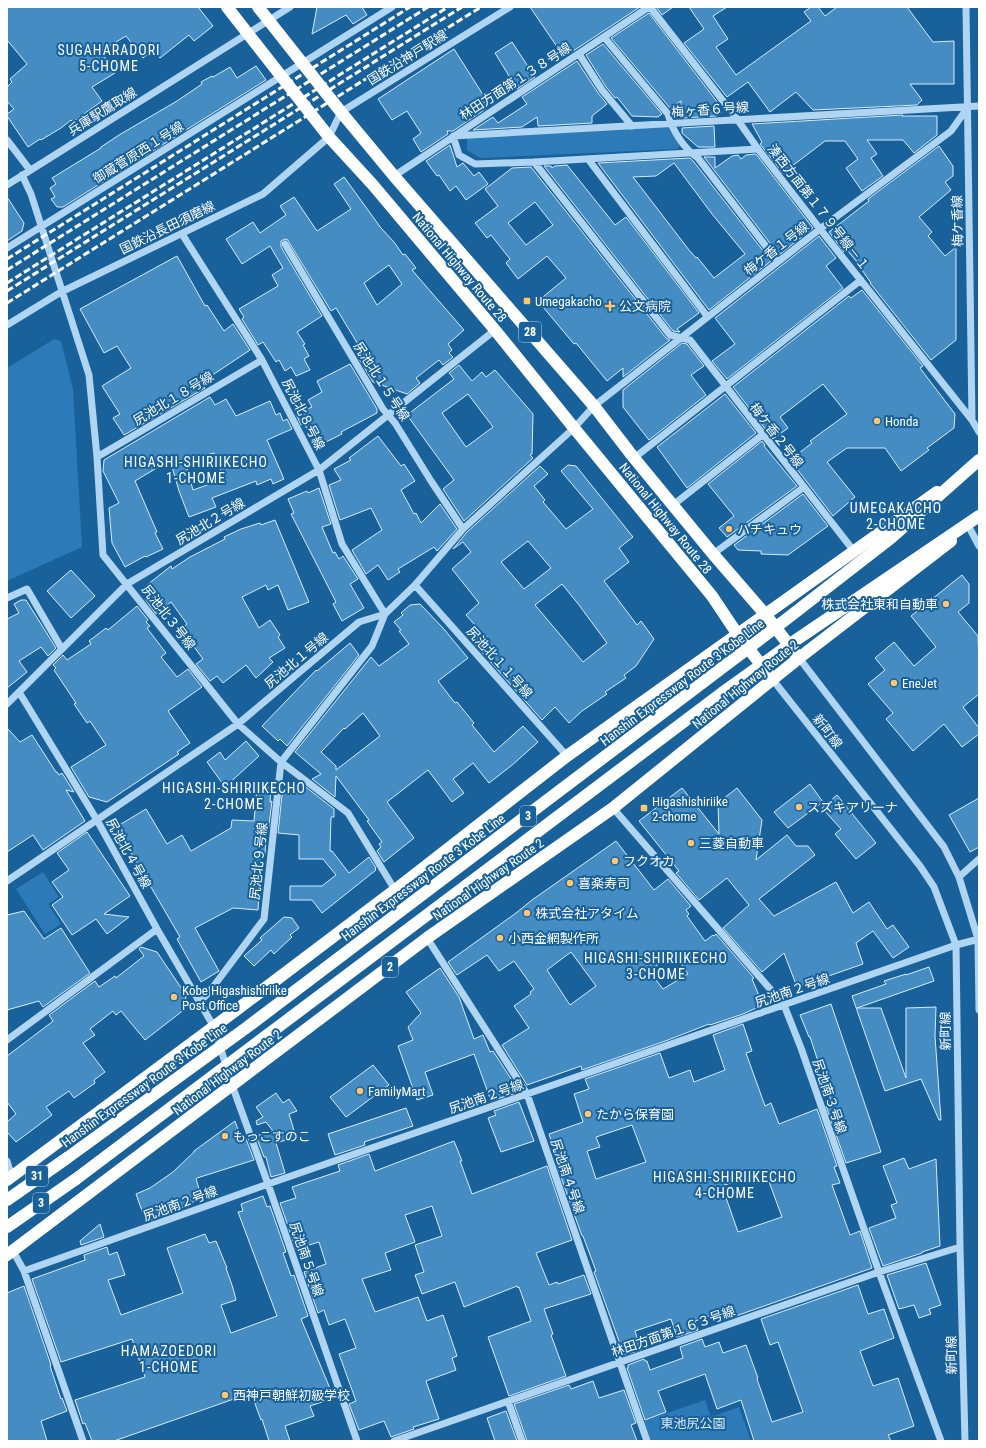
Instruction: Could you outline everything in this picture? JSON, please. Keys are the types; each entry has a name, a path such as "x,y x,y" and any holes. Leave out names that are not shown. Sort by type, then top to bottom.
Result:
{"highway":[{"name":"National Highway Route 28","path":"227,7 328,137 373,185 495,330 712,596 738,635 772,680"},
{"name":"National Highway Route 28","path":"258,7 394,176 594,406 634,458 713,554 765,614 799,658"},
{"path":"10,1178 214,1027 395,890 567,756 979,461"},
{"name":"Hanshin Expressway Route 3 Kobe Line","path":"7,1200 246,1028 784,621 891,538 979,461"},
{"name":"National Highway Route 2","path":"10,1253 428,938 614,808 799,658 969,527 979,517"},
{"name":"3","path":"7,1227 76,1179 722,693 796,640 979,517"},
{"name":"31","path":"7,1195 67,1158"}],"street":[{"name":"兵庫駅鷹取線","path":"7,185 290,7"},
{"name":"御蔵菅原西１号線","path":"7,248 392,7"},
{"name":"国鉄沿神戸駅線","path":"341,112 510,7"},
{"name":"林田方面第１３８号線","path":"394,176 649,7"},
{"name":"湊西方面第１７９号線－１","path":"649,7 737,119 758,149 820,229 972,420"},
{"name":"梅ケ香線","path":"966,7 972,420 979,432"},
{"path":"604,37 668,114 670,123 690,152 698,158 778,262"},
{"path":"579,54 602,90 632,126"},
{"name":"梅ヶ香６号線","path":"453,136 979,106"},
{"name":"梅ケ香１号線","path":"574,428 594,406 707,316 951,130 968,107"},
{"path":"328,137 341,112"},
{"path":"453,136 459,155 475,164 758,149"},
{"name":"国鉄沿長田須磨線","path":"7,326 61,292 263,194 328,137"},
{"path":"7,140 30,170"},
{"path":"588,159 707,316"},
{"name":"梅ケ香２号線","path":"534,162 670,335 690,340 725,388 853,550"},
{"name":"尻池北３号線","path":"22,175 31,194 88,374 97,457 103,555 238,724 281,762 348,813 395,890"},
{"name":"尻池北８号線","path":"182,234 262,360 319,470 342,544 385,614"},
{"name":"尻池北１５号線","path":"285,244 383,409 395,423 463,529"},
{"path":"634,458 861,280"},
{"name":"尻池北２号線","path":"7,704 127,584 319,470 495,330"},
{"name":"尻池北１８号線","path":"97,457 262,360"},
{"name":"尻池北１号線","path":"7,881 238,724 359,622 385,614 415,585 463,529 574,428"},
{"path":"673,505 762,435"},
{"path":"713,554 804,487"},
{"path":"969,527 979,546"},
{"name":"尻池北１１号線","path":"415,585 567,756"},
{"path":"7,598 27,589 62,649"},
{"path":"281,762 372,646 385,614"},
{"name":"新町線","path":"799,658 944,847 959,877 979,939 979,1010"},
{"name":"新町線","path":"772,680 920,866 934,887 956,945 960,1247 965,1441"},
{"name":"尻池北４号線","path":"19,692 97,820 157,929 214,1027 232,1085"},
{"name":"尻池北９号線","path":"200,1002 210,991 264,919 281,762"},
{"name":"尻池南３号線","path":"614,808 784,1005 801,1048 879,1272 941,1441"},
{"path":"959,877 979,859"},
{"path":"7,1040 157,929"},
{"name":"尻池南４号線","path":"428,938 527,1094 647,1441"},
{"name":"尻池南２号線","path":"24,1271 268,1184 956,945 979,939"},
{"name":"尻池南５号線","path":"232,1085 357,1441"},
{"path":"7,1161 10,1178"},
{"name":"林田方面第１６３号線","path":"394,1441 879,1272 960,1247"},
{"path":"10,1253 24,1271 83,1441"},
{"path":"508,1401 522,1441"}],"green space":[{"path":"669,126 681,144 677,149 480,158 467,150 467,137"},
{"path":"54,339 61,341 73,389 82,547 7,581 7,368"},
{"path":"43,872 59,897 48,904 61,924 45,934 16,889"},
{"name":"東池尻公園","path":"705,1400 711,1417 739,1407 751,1441 651,1441 644,1421"}],"building":[{"path":"7,7 198,7 213,26 194,41 189,35 160,58 153,50 143,58 126,36 101,51 115,73 92,87 102,101 73,122 71,120 61,128 28,147 7,116 7,114 14,109 7,101 7,87 12,82 10,79 27,64 7,40"},
{"path":"317,7 362,7 367,15 353,24 346,15 312,34"},
{"path":"530,7 640,7 564,57"},
{"path":"656,7 673,7 662,15"},
{"path":"689,7 727,7 713,16 728,39 716,47 736,75 811,21 804,12 811,7 818,7 825,16 837,7 907,7 933,42 954,41 954,84 910,84 922,100 917,105 813,110 796,92 770,112 748,82 727,97 684,43 704,29"},
{"path":"649,13 718,103 716,105 722,112 716,116 682,118 681,101 670,108 611,38"},
{"path":"512,42 535,77 517,89 495,53"},
{"path":"603,44 662,114 658,117 632,116 617,97 615,98 606,87 586,55"},
{"path":"454,49 487,101 483,103 487,108 453,131 447,131 448,134 421,152 413,139 421,133 407,111 392,120 378,99"},
{"path":"577,61 607,104 592,116 592,123 538,126 537,117 522,127 473,130 493,117 498,123 527,104 522,97"},
{"path":"256,66 266,80 63,207 57,207 51,199 55,197 50,188 56,184 52,178 101,148 119,135 177,101 202,84 201,82 230,67 237,78"},
{"path":"903,115 902,116 937,116 937,135 914,153 903,140 867,140 877,154 871,158 883,176 862,191 846,168 858,159 845,141 825,141 783,173 760,144 762,142 752,124"},
{"path":"714,126 715,147 698,147 682,133 682,128"},
{"path":"450,145 457,167 463,163 474,176 479,172 488,184 466,200 456,186 450,191 439,175 437,176 426,161"},
{"path":"939,146 953,166 953,176 945,182 951,190 919,217 932,232 928,236 945,256 956,247 956,340 931,360 870,283 862,270 863,269 847,250 844,252 829,232 869,201 868,199"},
{"path":"756,154 813,228 779,255 704,157 715,157 715,168 732,156 738,155 741,159 746,155"},
{"path":"690,158 771,261 709,310 598,163","holes":["674,163 712,214 745,254 714,278 697,257 696,258 689,250 633,177 656,176"]},
{"path":"567,165 615,225 626,217 699,313 677,329 680,332 673,331 544,166 551,166 552,168 555,166"},
{"path":"531,167 666,338 670,340 623,377 623,368 607,381 576,343 574,344 538,301 566,278 547,256 518,279 506,263 510,259 491,235 487,238 475,223 498,206 485,189 512,168","holes":["535,202 553,225 526,245 508,223"]},
{"path":"344,177 381,228 394,242 403,255 405,254 416,268 412,270 464,330 448,344 452,350 449,353 453,357 443,365 439,360 416,378 420,383 407,394 373,382 359,359 365,356 336,308 331,311 287,239 281,241 281,247 322,316 297,332 305,344 303,345 309,356 304,359 310,370 296,376 291,367 285,371 279,360 276,362 263,342 258,345 242,319 244,317 239,309 278,286 272,275 283,268 270,246 242,264 226,239 253,222 260,233 286,215 280,206 294,197 317,231 351,209 334,184","holes":["389,265 402,284 377,305 364,283"]},
{"path":"7,197 24,223 22,231 7,241"},
{"path":"819,236 836,258 826,266 843,288 727,379 712,361 735,344 715,318"},
{"path":"177,256 205,306 207,305 224,331 233,324 250,350 202,382 205,388 124,435 113,418 120,414 102,386 131,368 117,346 104,353 80,309"},
{"path":"862,290 923,366 920,368 955,414 954,428 927,448 929,450 901,471 885,448 847,448 827,462 855,497 833,516 790,460 812,443 810,441 847,414 823,384 780,417 788,428 773,439 733,387 849,296 851,298"},
{"path":"682,343 687,344 704,366 691,375 706,395 649,440 623,407 623,390"},
{"path":"350,364 377,409 377,413 341,432 342,434 316,447 306,427 304,424 301,425 296,414 312,407 308,400 322,392 317,381"},
{"path":"459,365 472,381 482,372 486,377 495,370 533,414 532,454 530,455 533,458 464,521 443,489 454,480 407,415 454,379 449,373","holes":["468,394 493,427 466,447 442,413"]},
{"path":"725,394 756,433 687,488 657,447"},
{"path":"210,397 215,405 226,399 236,416 270,401 276,415 280,413 283,421 287,419 292,429 267,440 284,479 273,484 271,479 257,485 256,481 212,498 216,507 189,517 179,491 170,460 135,481 157,532 155,533 163,549 146,557 145,556 125,567 112,543 109,508 119,503 103,471 104,460","holes":["214,453 224,479 193,490 185,461"]},
{"path":"378,436 401,466 404,464 415,481 401,490 414,514 416,513 421,523 440,504 457,529 437,551 434,547 398,569 400,572 388,580 378,565 366,574 352,550 382,530 371,508 340,520 329,485 341,480 334,469 351,460 349,458"},
{"path":"762,441 765,445 764,446 797,486 727,537 719,528 734,516 708,484"},
{"path":"568,465 576,466 633,537 619,548 629,562 604,581 637,625 641,621 654,639 636,666 624,675 626,678 605,692 607,694 582,711 569,723 555,707 542,720 472,641 482,633 466,615 479,603 452,569 471,552 463,542 453,549 467,532 540,466 548,474 534,486 545,500 543,502 566,529 593,509 561,471","holes":["528,541 551,568 524,589 501,562","562,584 607,643 583,662 535,605"]},
{"path":"319,488 331,524 322,527 333,553 335,552 339,559 343,556 358,579 350,584 364,608 342,621 333,604 336,602 291,514 294,513 288,499"},
{"path":"803,494 828,526 788,555 761,554 761,551 738,550 734,545"},
{"path":"275,520 309,602 288,610 278,585 268,590 266,585 242,597 259,628 270,620 280,635 278,637 285,648 269,658 273,662 256,678 246,665 223,683 217,676 210,681 196,664 203,659 181,629 187,624 171,602 156,614 145,599 147,585 171,566 172,569 190,557 225,539 224,537 241,529 260,523 261,525"},
{"path":"71,570 95,596 71,618 47,591"},
{"path":"962,575 969,584 969,603 958,612 978,636 979,664 979,694 963,707 979,728 979,734 962,747 944,724 913,751 886,719 893,713 868,684 885,670 875,658 894,642 914,666 936,647 911,616"},
{"path":"21,600 26,600 56,648 48,656 41,647 19,661 27,672 7,688 7,619 19,613 14,604"},
{"path":"420,604 443,628 468,658 438,681 455,703 457,702 474,723 472,725 494,752 523,726 538,742 489,783 473,763 453,779 464,793 452,802 428,770 387,802 414,838 384,862 377,851 381,847 379,844 382,842 367,821 369,820 336,776 335,797 312,779 321,774 295,752 371,657 379,666 409,644 399,631 401,630 394,622 403,615 401,613 410,605","holes":["363,713 380,736 336,770 336,766 321,752 344,728 345,729"]},
{"path":"137,606 148,620 146,622 150,626 147,628 166,653 161,657 177,677 188,669 202,687 168,711 190,743 177,752 179,754 107,802 89,797 71,767 106,745 90,721 87,723 74,704 76,703 54,670 56,668 53,665 63,655 67,660 91,644 89,641 106,628 108,630"},
{"path":"350,643 359,655 287,746 280,739 278,741 262,726 316,670 317,671"},
{"path":"7,728 20,742 32,735 56,772 59,775 62,773 74,792 66,790 85,821 43,850 33,835 7,852"},
{"path":"246,741 259,756 225,787 207,762 220,752 225,760"},
{"path":"302,784 334,809 334,817 331,817 330,851 332,851 349,873 369,857 376,868 376,870 322,913 312,900 290,900 290,886 322,886 336,875 323,859 299,859 299,835 278,833 282,795"},
{"name":"スズキアリーナ","path":"810,784 823,802 788,828 774,812"},
{"path":"257,787 271,788 270,802 272,801 268,833 266,833 265,855 262,855 258,910 233,908 195,928 219,971 201,982 177,939 180,937 116,827 146,809 167,844 182,835 191,851 231,828 232,820 254,821"},
{"path":"682,788 719,834 718,803 737,788 762,820 756,860 787,835 796,846 808,846 815,855 759,899 774,916 836,882 853,913 869,902 887,929 893,925 909,947 893,958 873,931 856,943 863,964 797,987 784,953 762,972 723,928 749,905 727,878 699,900 676,873 679,871 639,821"},
{"path":"837,795 876,843 856,859 835,834 841,829 822,808"},
{"path":"979,798 979,847 970,852 949,815"},
{"path":"87,832 130,896 104,914 129,917 107,934 96,919 72,935 52,905 63,897 52,882 69,870 57,853"},
{"path":"616,841 654,890 668,879 691,906 686,910 689,914 687,916 705,941 716,934 754,978 752,979 763,1005 743,1014 710,1025 709,1024 582,1070 581,1066 527,1085 502,1045 529,1028 514,1006 531,994 530,992 534,989 514,961 499,971 487,955 457,975 448,962 532,900","holes":["571,952 596,986 570,1005 547,970","674,953 688,974 663,989 649,971"]},
{"path":"24,911 44,939 61,928 90,973 43,1007 39,1001 7,1010 7,915"},
{"path":"284,917 292,918 299,928 290,935 292,937 274,954 271,950 254,966 244,956 262,940 260,938"},
{"path":"141,947 157,952 186,995 185,1009 145,1040 121,1011 116,1015 113,1011 90,1029 95,1035 83,1043 105,1072 94,1080 95,1083 74,1098 69,1091 46,1107 52,1115 16,1142 7,1132 7,1122 16,1114 7,1102 7,1056 52,1022 53,1021 49,1015 95,981 99,987 115,976 116,978 144,956 139,949"},
{"path":"929,967 934,981 857,1008 881,1008 906,1078 906,1008 936,1007 935,1036 941,1120 939,1120 921,1079 885,1091 852,996 886,984 884,981"},
{"path":"440,968 459,997 474,1039 483,1035 490,1052 493,1051 517,1088 514,1089 516,1093 491,1101 474,1054 425,1072 433,1095 417,1100 398,1046 413,1040 408,1027 421,1013 406,992"},
{"path":"831,1004 881,1152 846,1163 826,1106 832,1104 810,1037 800,1015"},
{"path":"743,1024 752,1051 746,1053 765,1106 771,1103 779,1124 817,1109 837,1166 834,1167 840,1183 832,1185 850,1235 860,1231 872,1268 733,1317 730,1309 695,1321 698,1330 677,1337 671,1319 635,1331 641,1350 624,1355 594,1272 596,1271 556,1163 558,1162 549,1134 583,1122 574,1094 589,1089 585,1079 660,1053 669,1078 690,1070 694,1082 725,1070 713,1035","holes":["632,1125 646,1162 596,1179 587,1151 600,1147 596,1137","765,1171 782,1217 738,1232 722,1186"]},
{"name":"FamilyMart","path":"373,1065 389,1085 346,1117 330,1097"},
{"path":"276,1093 283,1103 289,1099 297,1111 289,1114 296,1137 276,1143 285,1173 271,1177 266,1157 264,1157 256,1136 273,1131 266,1122 257,1125 256,1121 263,1117 256,1107"},
{"path":"519,1102 534,1141 501,1152 488,1118 496,1115 494,1111"},
{"path":"406,1108 413,1126 364,1142 365,1145 335,1155 328,1134"},
{"path":"235,1121 242,1141 246,1139 254,1160 197,1178 196,1179 202,1198 146,1222 136,1194 150,1188 173,1172 194,1151"},
{"path":"454,1141 472,1194 547,1166 572,1240 536,1253 549,1285 557,1282 558,1284 584,1275 591,1294 544,1309 553,1334 551,1335 566,1376 509,1396 488,1337 531,1321 519,1287 518,1288 517,1286 464,1307 455,1282 422,1294 415,1275 424,1272 415,1245 442,1236 432,1206 405,1215 415,1242 385,1253 391,1270 362,1279 375,1312 418,1297 427,1321 443,1315 457,1356 452,1358 456,1370 426,1381 439,1419 413,1427 414,1429 391,1437 384,1421 359,1430 349,1404 356,1401 339,1354 356,1348 345,1319 329,1325 324,1310 318,1313 304,1272 326,1264 319,1242 296,1249 280,1203 296,1198 292,1187 340,1171 338,1165 369,1154 375,1171"},
{"path":"904,1158 909,1169 936,1159 940,1246 883,1266 869,1228 896,1218 891,1205 897,1203 883,1166"},
{"path":"263,1196 267,1207 270,1206 286,1252 283,1253 291,1276 294,1275 308,1316 301,1319 334,1398 310,1406 314,1416 285,1426 290,1441 269,1441 251,1393 114,1441 92,1441 85,1423 83,1424 75,1400 145,1377 132,1339 61,1362 32,1279 85,1260 84,1255 107,1247 109,1255 117,1252 125,1275 108,1280 121,1315 183,1293 167,1248 205,1234 209,1243 216,1241 233,1288 236,1300 221,1305 231,1333 277,1316 238,1212 243,1211 241,1204"},
{"path":"100,1224 104,1237 81,1245 80,1241"},
{"path":"926,1263 941,1305 929,1309 931,1314 919,1318 914,1305 899,1309 887,1275"},
{"path":"858,1285 868,1314 884,1309 894,1338 860,1351 873,1386 898,1378 914,1426 888,1435 891,1441 754,1441 741,1400 717,1409 705,1374 658,1391 666,1412 645,1420 627,1368 628,1365 644,1359 647,1361 650,1370 683,1358 680,1347 702,1339 705,1347 719,1342 723,1353 746,1345 772,1422 803,1412 778,1342 770,1345 761,1319"},
{"path":"24,1286 61,1399 62,1398 67,1411 41,1421 47,1441 7,1441 7,1293"},
{"path":"593,1381 599,1398 624,1390 636,1423 631,1425 637,1441 527,1441 514,1404 569,1385 571,1389"},
{"path":"506,1411 517,1441 495,1441 487,1418"}],"railway":[{"path":"7,259 410,7"},
{"path":"7,270 428,7"},
{"path":"7,283 448,7"},
{"path":"7,291 462,7"},
{"path":"7,303 481,7"}],"place":[{"name":"Umegakacho","path":"527,301"},
{"name":"公文病院","path":"610,306"},
{"name":"Honda","path":"877,421"},
{"name":"ハチキュウ","path":"729,529"},
{"name":"株式会社東和自動車","path":"946,604"},
{"name":"EneJet","path":"894,683"},
{"name":"スズキアリーナ","path":"799,807"},
{"name":"Higashishiriike 2-chome","path":"644,808"},
{"name":"三菱自動車","path":"691,843"},
{"name":"フクオカ","path":"615,861"},
{"name":"喜楽寿司","path":"570,883"},
{"name":"株式会社アタイム","path":"527,913"},
{"name":"小西金網製作所","path":"500,938"},
{"name":"Kobe Higashishiriike Post Office","path":"174,997"},
{"name":"FamilyMart","path":"360,1091"},
{"name":"たから保育園","path":"588,1114"},
{"name":"もっこすのこ","path":"225,1136"},
{"name":"西神戸朝鮮初級学校","path":"225,1395"}],"district":[{"name":"SUGAHARADORI 5-CHOME","path":"109,58"},
{"name":"HIGASHI-SHIRIIKECHO 1-CHOME","path":"196,470"},
{"name":"UMEGAKACHO 2-CHOME","path":"896,516"},
{"name":"HIGASHI-SHIRIIKECHO 2-CHOME","path":"234,796"},
{"name":"HIGASHI-SHIRIIKECHO 3-CHOME","path":"656,966"},
{"name":"HIGASHI-SHIRIIKECHO 4-CHOME","path":"725,1186"},
{"name":"HAMAZOEDORI 1-CHOME","path":"169,1360"}]}
